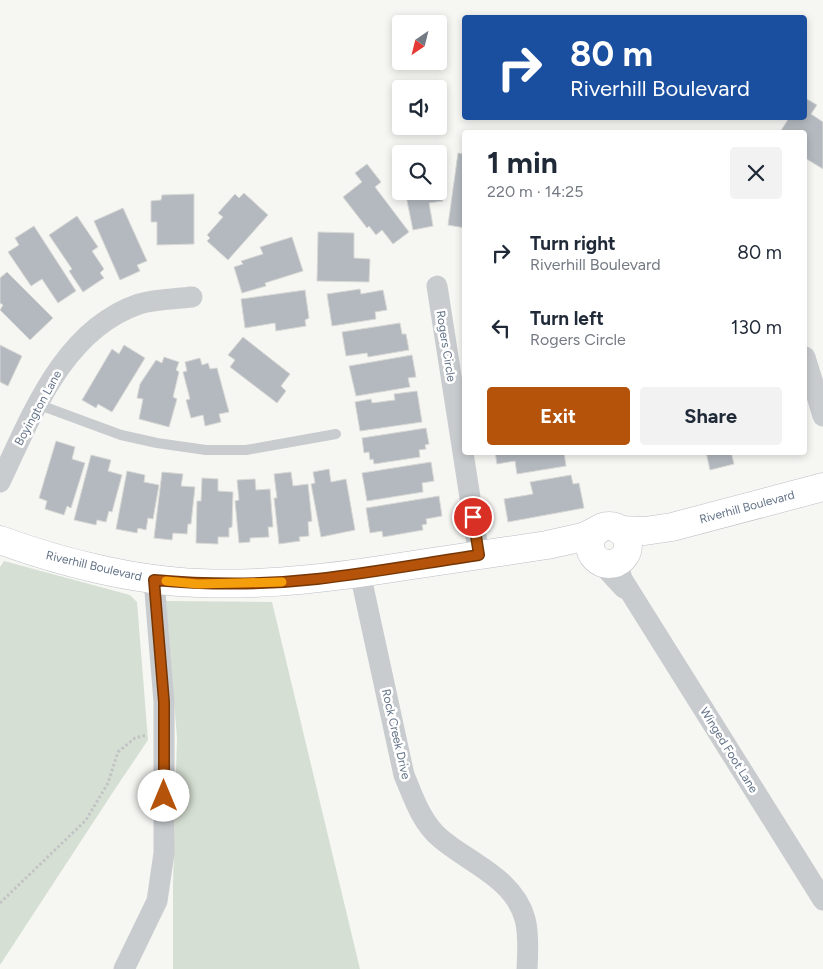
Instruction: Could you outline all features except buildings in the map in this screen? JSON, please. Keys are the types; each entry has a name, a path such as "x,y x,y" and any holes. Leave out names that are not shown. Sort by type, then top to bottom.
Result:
{"street":[{"name":"Rogers Circle","path":"437,286 462,446"},
{"name":"Boyington Lane","path":"0,482 37,404 57,371 74,350 107,320 124,310 142,303 192,298"},
{"path":"807,364 823,416"},
{"name":"Rogers Circle","path":"463,455 479,555"},
{"name":"Riverhill Boulevard","path":"0,540 23,549 109,571 154,580 198,584 258,583 317,579 360,573 584,537 609,548 645,531 672,526 823,487"},
{"name":"Winged Foot Lane","path":"609,548 622,579 634,599 823,900"},
{"name":"Rock Creek Drive","path":"360,573 404,774 423,817 439,837 502,883 516,900 525,919 528,951 527,969"},
{"path":"124,969 157,901 164,853 164,702 154,580"}],"lane":[{"path":"37,404 121,434 157,443 206,450 246,450 336,434"}],"path":[{"path":"0,904 86,820 108,783 118,752 135,738 164,730"}],"shaded area":[{"path":"4,561 130,595 137,602 148,740 0,965 0,567"},
{"path":"166,601 272,602 360,969 173,969 177,738"}],"slow traffic":[{"path":"166,581 198,584 282,582"}],"route":[{"path":"164,796 164,702 154,580 198,584 258,583 317,579 479,555 473,517"}]}
